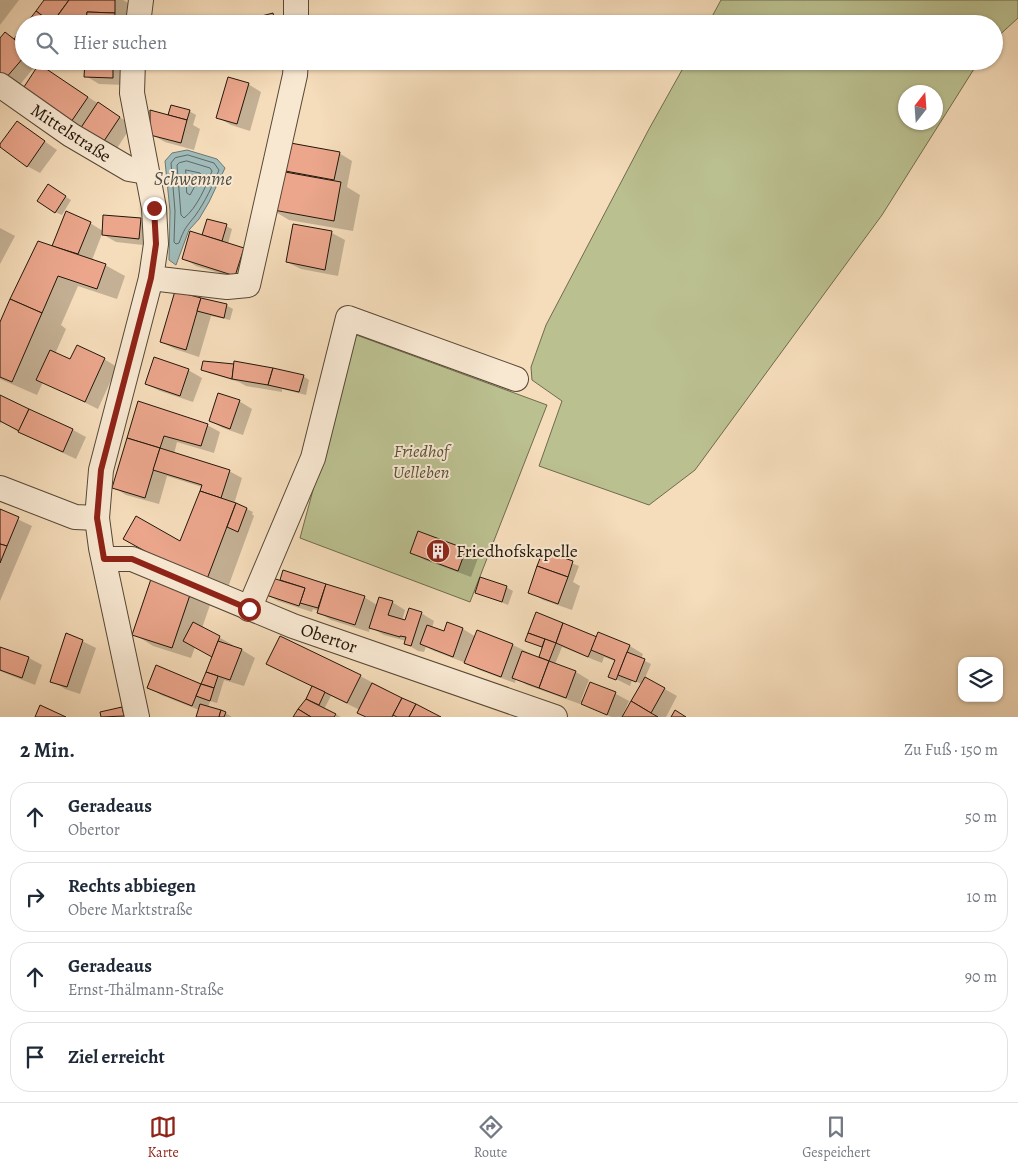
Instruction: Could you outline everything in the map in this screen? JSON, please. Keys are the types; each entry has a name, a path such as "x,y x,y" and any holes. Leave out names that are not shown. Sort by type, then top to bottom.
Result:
{"street":[{"path":"139,15 141,0"},
{"path":"296,0 296,15"},
{"path":"133,70 132,93 154,208 156,244 151,278 101,470 97,518 137,717"},
{"path":"151,278 227,287 248,285 296,70"},
{"name":"Mittelstraße","path":"0,85 71,135 129,169 146,172"},
{"path":"249,609 312,458 348,318 516,379"},
{"path":"0,488 75,517 97,518"},
{"name":"Obertor","path":"104,559 132,559 293,626 555,717"}],"green space":[{"path":"721,0 1018,0 1018,18 1003,32 1003,15 713,15"},
{"path":"682,70 973,70 943,118 943,85 898,85 898,130 936,130 882,215 695,470 649,505 539,466 562,401 532,380 531,367 546,325"},
{"name":"Friedhof Uelleben","path":"351,333 547,405 470,602 300,538 326,442"}],"water":[{"name":"Schwemme","path":"187,150 217,159 225,168 209,202 199,219 189,230 176,265 169,260 170,211 165,161 172,153"}],"building":[{"path":"44,0 69,0 58,15 41,15 36,11"},
{"path":"69,0 115,0 115,13 87,12 87,15 58,15"},
{"path":"36,11 41,15 33,15"},
{"path":"87,12 115,13 115,15 87,15"},
{"path":"5,32 15,40 15,67 5,79 0,75 0,38"},
{"path":"35,70 48,70 88,97 71,122 22,90"},
{"path":"84,70 113,70 113,78 84,77"},
{"path":"228,77 249,83 237,124 216,118"},
{"path":"98,102 120,117 102,144 80,129"},
{"path":"171,105 190,110 187,120 168,115"},
{"path":"150,110 187,120 181,143 150,135"},
{"path":"17,121 45,141 27,167 0,147 0,144"},
{"path":"285,142 340,152 334,180 280,170"},
{"path":"274,170 341,182 334,221 268,209"},
{"path":"48,184 66,196 55,213 37,201"},
{"path":"66,211 91,222 78,254 52,246"},
{"path":"103,215 141,218 139,239 102,235"},
{"path":"207,219 227,224 222,241 202,235"},
{"path":"293,224 332,231 325,270 286,262"},
{"path":"190,231 244,248 235,276 182,259"},
{"path":"38,241 106,264 97,289 58,276 42,313 10,299"},
{"path":"175,291 201,298 186,350 160,342"},
{"path":"201,298 227,304 224,318 197,311"},
{"path":"10,299 42,313 12,382 0,377 0,322"},
{"path":"77,345 105,358 85,402 36,380 50,350 70,359"},
{"path":"154,357 189,369 180,396 145,384"},
{"path":"203,361 234,364 232,379 201,370"},
{"path":"234,361 273,368 268,385 232,379"},
{"path":"273,368 304,375 299,392 268,385"},
{"path":"218,393 240,400 230,429 209,421"},
{"path":"0,395 29,409 19,431 0,421"},
{"path":"138,401 208,424 201,446 164,436 160,448 127,438"},
{"path":"29,409 73,429 63,452 18,432"},
{"path":"127,438 160,448 145,498 112,488"},
{"path":"160,448 230,470 221,498 200,491 202,485 153,470"},
{"path":"200,491 236,503 207,579 170,565 123,539 136,516 180,541"},
{"path":"236,503 247,508 238,532 227,527"},
{"path":"0,509 19,517 7,546 0,544"},
{"name":"Friedhofskapelle","path":"418,531 466,549 458,571 410,553"},
{"path":"0,544 7,546 0,563"},
{"path":"543,551 573,561 568,577 537,566"},
{"path":"537,566 568,577 558,604 528,593"},
{"path":"283,570 326,584 318,608 300,603 305,588 280,580"},
{"path":"269,577 305,588 299,606 263,594"},
{"path":"480,577 507,586 502,602 475,593"},
{"path":"151,579 191,592 172,648 132,635"},
{"path":"326,584 365,596 355,625 317,613"},
{"path":"379,597 393,601 388,615 405,620 409,608 422,612 411,646 404,644 406,637 369,628"},
{"path":"536,612 563,623 556,643 528,633"},
{"path":"193,622 220,636 212,657 183,641"},
{"path":"447,622 463,628 453,657 420,644 427,625 444,631"},
{"path":"563,623 597,637 588,657 556,643"},
{"path":"477,630 513,644 501,677 464,663"},
{"path":"598,632 630,645 616,680 608,677 615,660 591,650"},
{"path":"66,633 83,640 67,687 50,682"},
{"path":"528,633 545,639 542,647 525,641"},
{"path":"280,636 361,675 347,703 266,664"},
{"path":"545,639 556,643 549,661 539,657"},
{"path":"218,641 242,649 230,680 206,672"},
{"path":"0,647 29,657 22,678 0,670"},
{"path":"522,651 549,661 539,688 512,678"},
{"path":"627,652 645,659 636,682 618,675"},
{"path":"549,661 576,671 566,698 539,688"},
{"path":"156,665 201,684 192,706 147,688"},
{"path":"206,672 218,676 214,688 201,684"},
{"path":"645,677 665,688 651,713 631,701"},
{"path":"590,682 616,692 607,715 581,704"},
{"path":"372,683 402,698 392,717 366,717 357,713"},
{"path":"201,684 214,688 210,701 196,696"},
{"path":"312,686 325,692 319,705 306,699"},
{"path":"402,698 416,704 409,717 393,715"},
{"path":"306,699 336,714 334,717 311,717 298,709"},
{"path":"631,701 651,713 658,717 622,717"},
{"path":"200,704 221,710 219,717 196,717"},
{"path":"416,704 441,717 409,717"},
{"path":"40,705 66,717 35,717"},
{"path":"122,707 124,716 101,717 100,712"},
{"path":"298,709 311,717 293,717"},
{"path":"221,710 226,712 224,717 219,717"},
{"path":"675,710 686,717 671,717"}],"place":[{"name":"Friedhofskapelle","path":"438,551"}],"route":[{"path":"154,208 156,244 151,278 101,470 97,518 101,548 104,559 132,559 249,609"}]}
